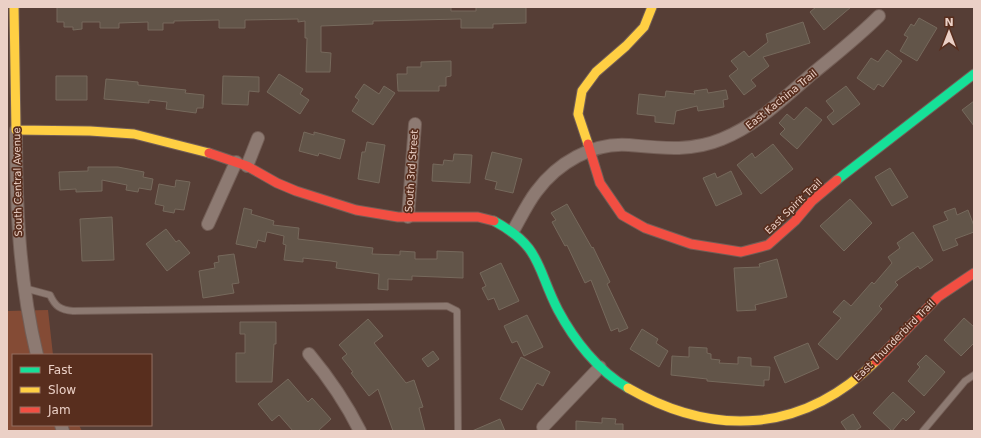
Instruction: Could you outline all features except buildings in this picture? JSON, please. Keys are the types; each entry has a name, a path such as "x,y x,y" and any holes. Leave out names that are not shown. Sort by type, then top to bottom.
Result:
{"street":[{"name":"South Central Avenue","path":"14,7 18,240 24,288 37,354"},
{"name":"East Spirit Trail","path":"652,7 644,27 626,46 596,72 582,91 578,114 600,183 622,215 644,228 691,244 741,252 768,245 795,221 812,201 842,175 963,84 974,74"},
{"name":"East Kachina Trail","path":"513,232 536,192 568,161 597,148 627,145 669,149 687,148 705,145 737,132 755,122 776,105 879,16"},
{"name":"South 3rd Street","path":"408,217 415,124"},
{"name":"East Thunderbird Trail","path":"16,130 96,130 136,134 207,152 242,164 278,184 324,201 360,211 408,217 468,217 490,219 523,239 538,259 547,285 572,334 600,367 628,391 692,418 727,422 762,420 783,416 820,402 850,384 938,296 957,282 974,274"},
{"path":"208,224 258,138"},
{"path":"309,354 338,392 360,431"},
{"path":"543,427 600,367"}],"lane":[{"path":"24,288 50,295 55,305 63,310 73,311 447,306 458,312 458,431"},
{"path":"922,431 965,381 974,375"}],"shaded area":[{"path":"48,310 53,354 12,354 12,426 80,426 82,431 7,431 7,311"}],"traffic: fast":[{"path":"837,180 974,74"},
{"path":"494,221 510,231 530,249 536,259 558,310 571,332 597,364 628,388"}],"traffic: slow":[{"path":"14,7 16,130 90,131 134,134 209,153"},
{"path":"588,144 578,114 582,91 596,72 626,46 644,27 652,7"},
{"path":"628,388 661,404 693,415 725,420 757,420 788,414 819,403 848,385 876,361"}],"traffic: jam":[{"path":"588,144 600,183 622,215 645,228 691,244 741,252 768,245 795,221 812,201 837,180"},
{"path":"209,153 247,166 277,183 296,191 356,210 398,217 478,217 494,221"},
{"path":"876,361 938,297 974,273"}]}
